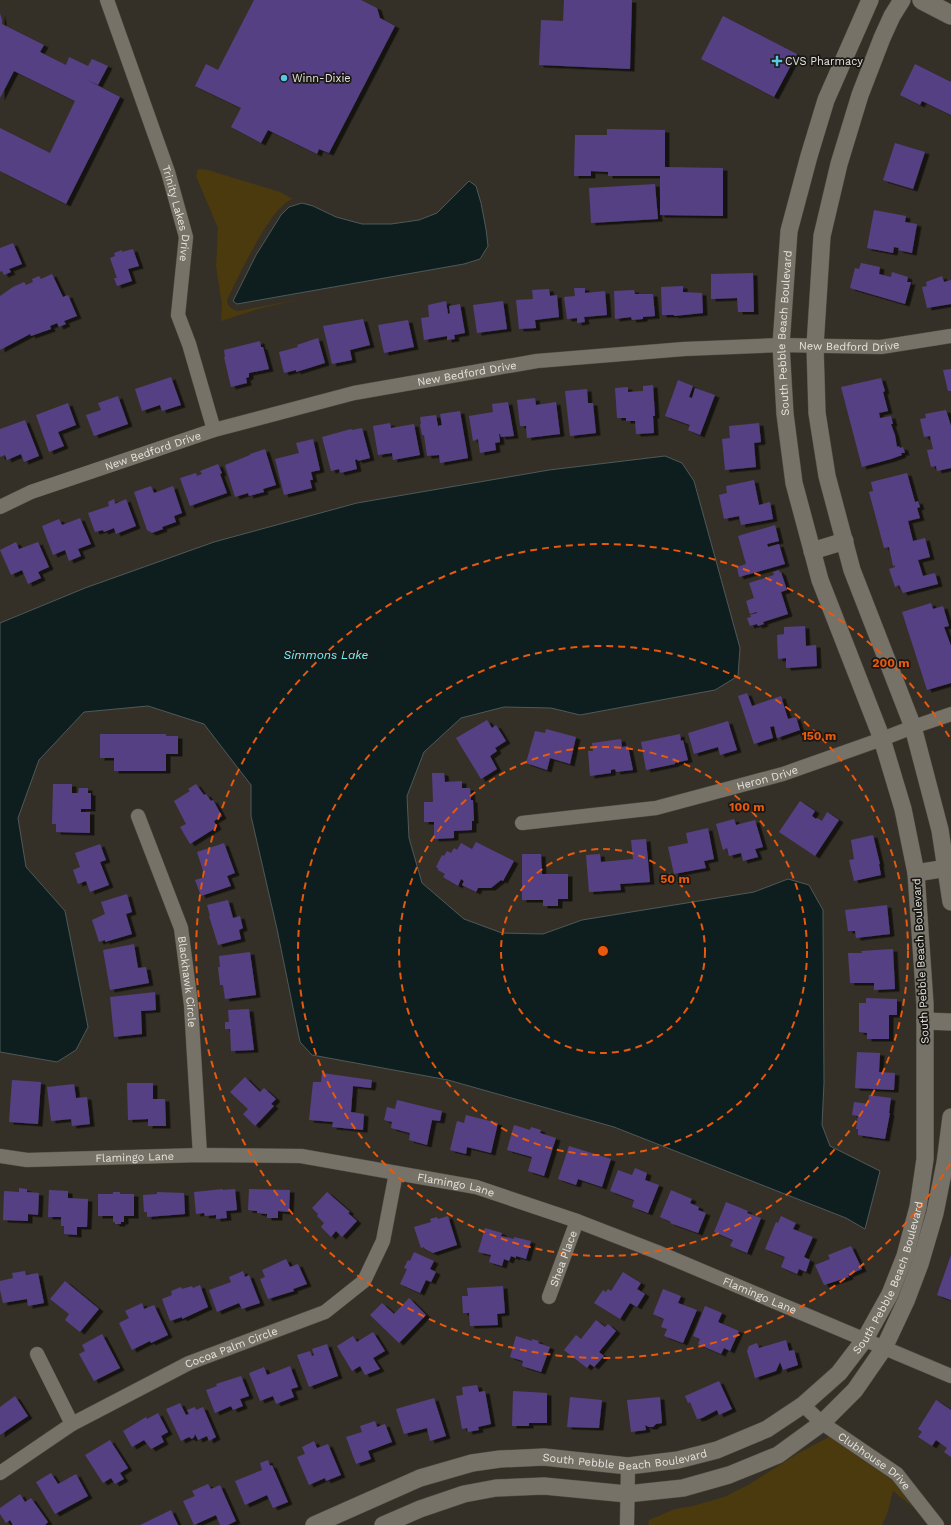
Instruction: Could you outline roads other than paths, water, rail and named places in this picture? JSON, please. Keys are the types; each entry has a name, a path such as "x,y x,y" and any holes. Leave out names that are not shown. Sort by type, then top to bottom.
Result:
{"main road":[{"path":"922,0 951,15"}],"street":[{"name":"Trinity Lakes Drive","path":"107,0 168,172 186,237 178,315 189,344 214,430"},
{"name":"South Pebble Beach Boulevard","path":"314,1525 420,1478 472,1463 544,1457 628,1466 678,1460 717,1450 767,1429 803,1405 839,1373 865,1339 890,1294 905,1256 918,1207 925,1159 925,1021 916,873 903,809 882,739 820,580 794,483 784,414 781,344 789,231 826,100 870,0"},
{"path":"902,0 892,16 871,63 860,95 839,164 822,236 815,346 817,413 827,476 852,570 913,726 940,830 951,902"},
{"name":"New Bedford Drive","path":"0,507 31,492 214,430 354,393 537,361 684,349 781,344 880,347 951,336"},
{"path":"812,551 844,541"},
{"name":"Heron Drive","path":"522,823 656,808 783,774 882,739 913,726 951,714"},
{"name":"Blackhawk Circle","path":"138,816 181,928 191,1005 200,1155"},
{"path":"916,873 947,868"},
{"path":"925,1021 951,1022"},
{"name":"South Pebble Beach Boulevard","path":"383,1525 420,1509 464,1494 496,1488 544,1486 627,1494 683,1488 729,1475 778,1455 822,1423 855,1390 884,1348 906,1302 920,1264 935,1213 945,1163 951,1117"},
{"name":"Flamingo Lane","path":"0,1156 26,1160 200,1155 301,1156 476,1187 577,1221 658,1252 951,1376"},
{"path":"925,1159 945,1163"},
{"name":"Cocoa Palm Circle","path":"0,1473 72,1424 189,1363 325,1312 364,1281 382,1241 396,1173"},
{"name":"Shea Place","path":"549,1297 577,1221"},
{"path":"37,1354 72,1424"},
{"name":"Clubhouse Drive","path":"803,1405 822,1423 897,1474 937,1525"},
{"path":"627,1525 628,1466"}],"water":[{"path":"469,181 476,186 486,229 488,246 480,259 464,264 237,304 233,301 256,255 281,215 289,207 302,203 313,206 336,217 362,224 391,224 419,220 437,213"},
{"name":"Simmons Lake","path":"665,456 682,463 694,481 740,648 738,676 715,690 580,715 551,708 504,707 461,718 424,752 407,796 409,838 422,883 464,919 502,933 543,934 582,920 754,892 788,879 809,885 823,910 824,1083 822,1125 830,1146 880,1171 865,1229 846,1218 614,1127 448,1080 312,1055 300,1042 277,929 251,816 251,785 204,724 148,706 84,712 39,760 18,818 26,867 65,911 88,1027 76,1050 57,1062 0,1052 0,623 85,588 214,542 357,503 549,470"}],"place":[{"name":"CVS Pharmacy","path":"777,61"},
{"name":"Winn-Dixie","path":"284,78"}]}
